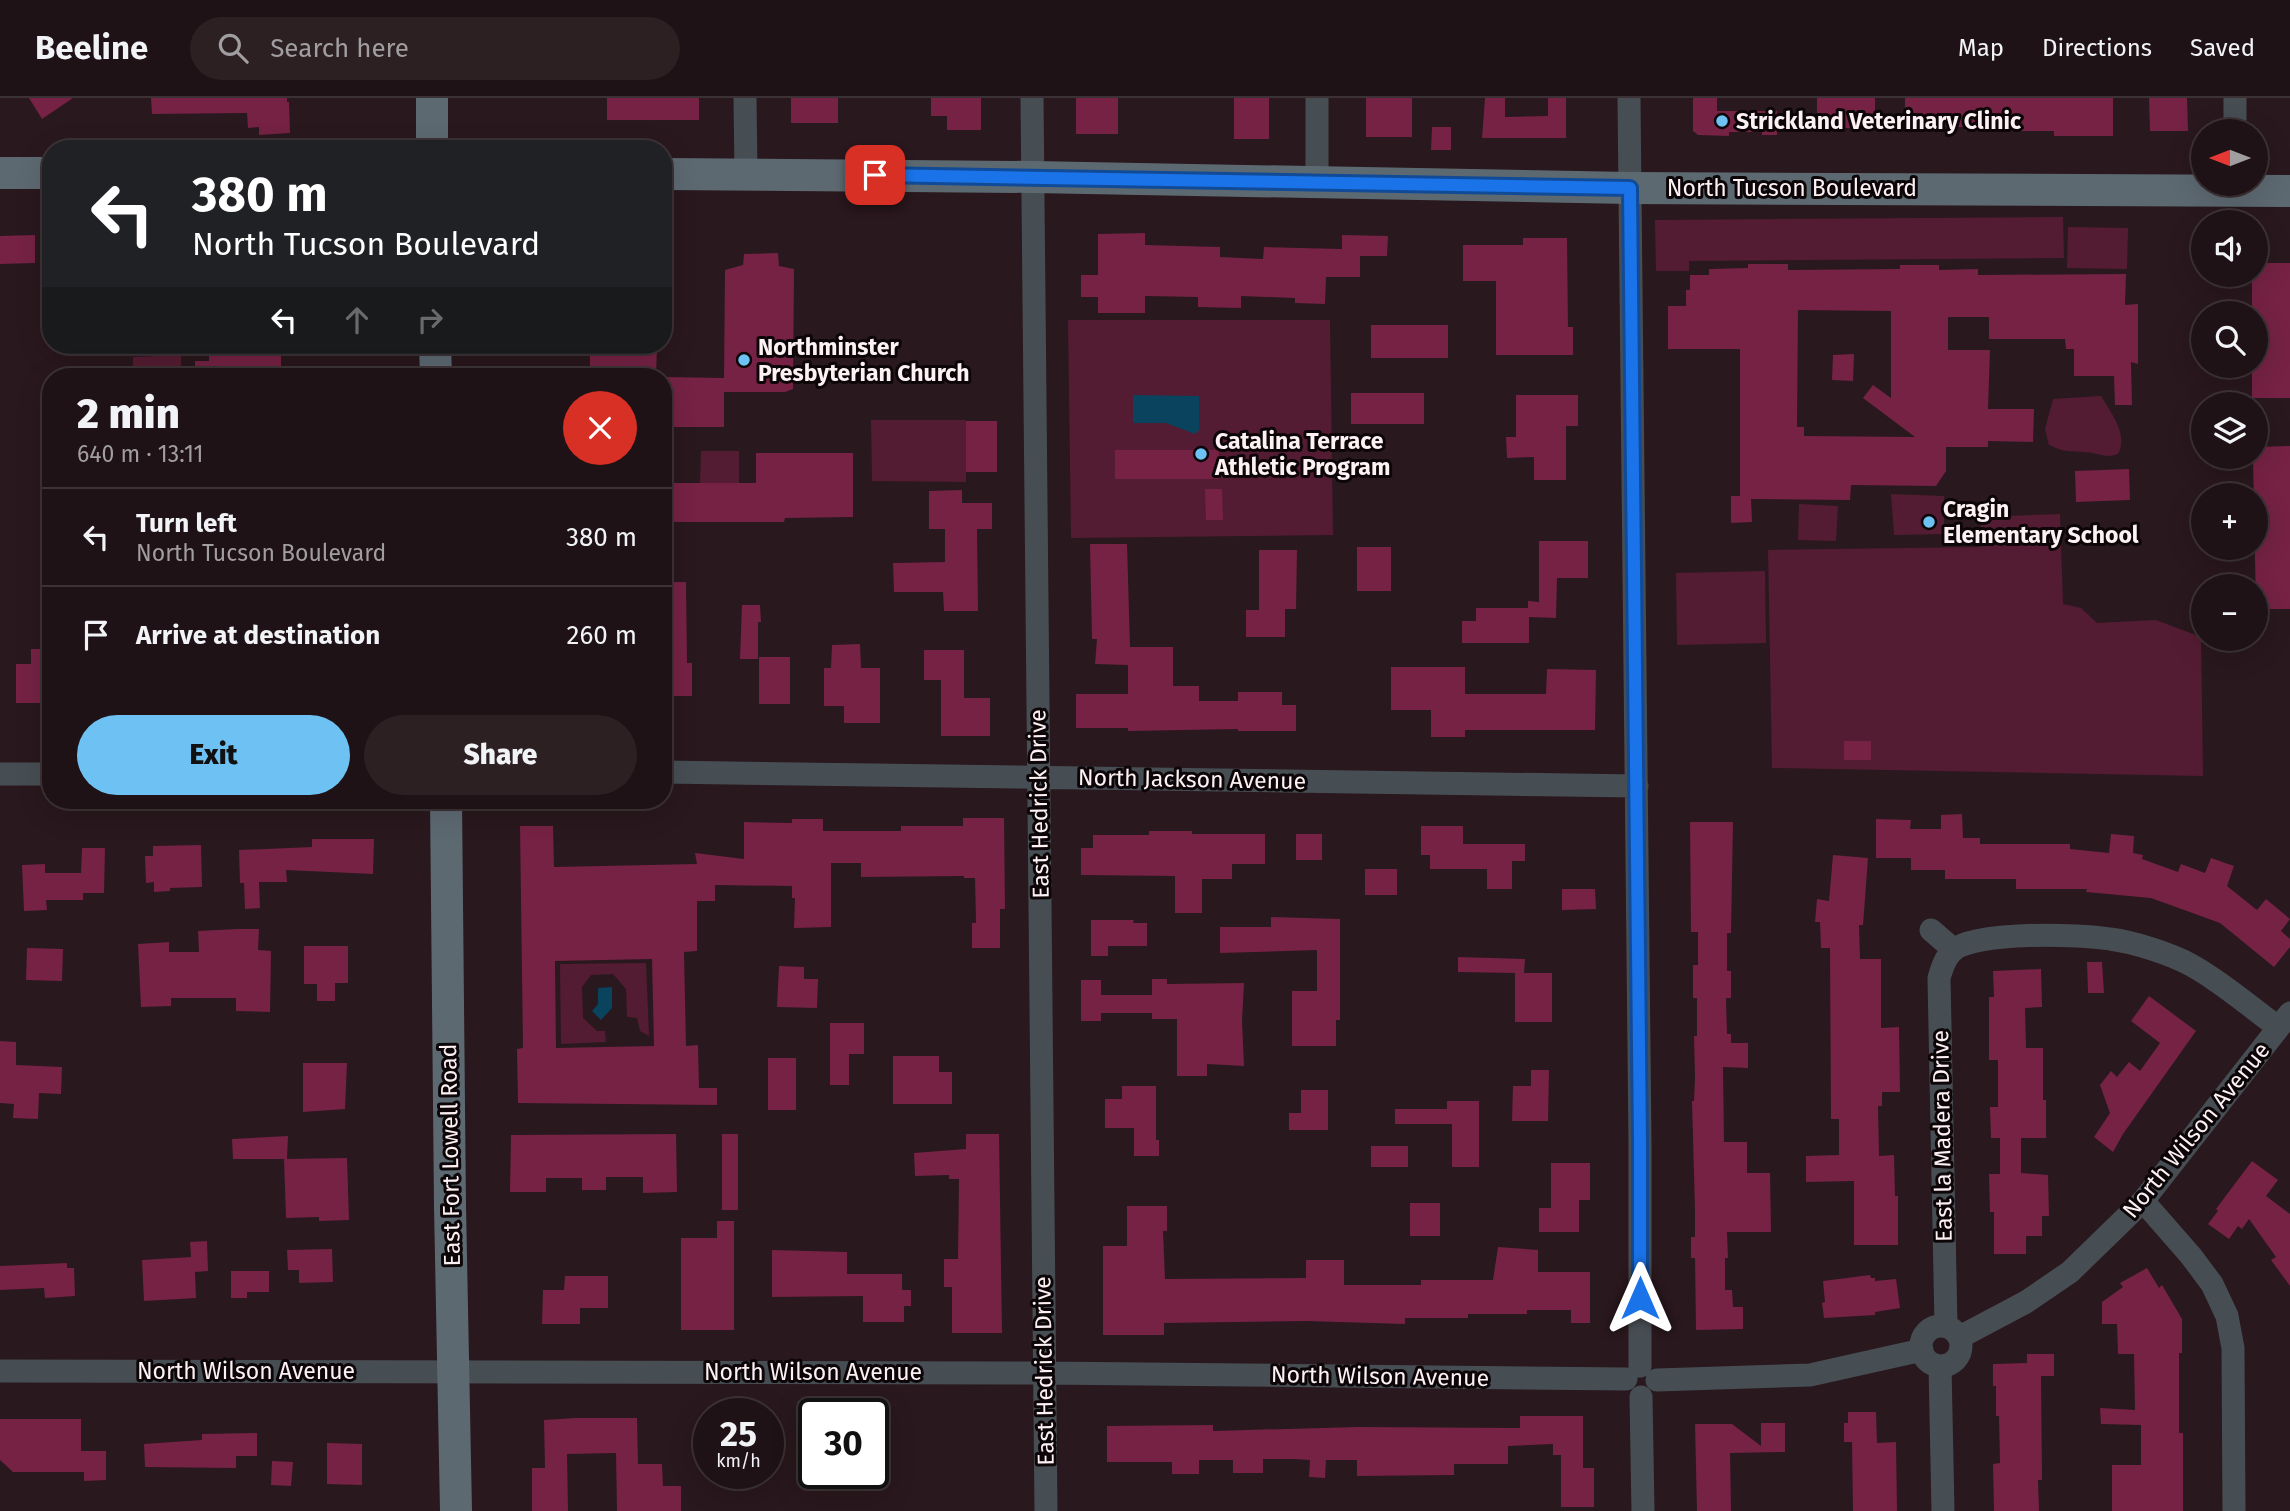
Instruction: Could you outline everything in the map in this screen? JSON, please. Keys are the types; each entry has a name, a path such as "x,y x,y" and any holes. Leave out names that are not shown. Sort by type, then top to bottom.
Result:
{"main road":[{"path":"432,98 432,140"},
{"path":"0,173 42,173"},
{"name":"North Tucson Boulevard","path":"672,174 1033,177 1630,188 2191,187"},
{"name":"North Tucson Boulevard","path":"2268,189 2290,191"},
{"name":"East Fort Lowell Road","path":"446,809 456,1511"}],"street":[{"path":"746,98 746,174"},
{"name":"East Hedrick Drive","path":"1032,98 1046,1511"},
{"path":"1317,98 1317,183"},
{"path":"1629,98 1643,1511"},
{"path":"2235,98 2235,119"},
{"name":"North Jackson Avenue","path":"672,772 1637,786"},
{"path":"0,774 42,774"},
{"path":"1931,930 1954,950 1980,939 1993,938 2080,936 2112,939 2191,965 2284,1020"},
{"name":"East la Madera Drive","path":"1953,1331 1939,995 1943,965 1954,950"},
{"name":"North Wilson Avenue","path":"1953,1331 2026,1302 2070,1272 2143,1200 2284,1020"},
{"path":"2143,1200 2212,1284 2227,1316 2233,1348 2234,1511"},
{"path":"1936,1326 1953,1331 1961,1350 1958,1357 1950,1364 1940,1366 1927,1360 1922,1350 1922,1340 1930,1329 1936,1326"},
{"name":"North Wilson Avenue","path":"0,1371 1044,1373 1641,1380 1810,1375 1922,1350"},
{"path":"1940,1366 1942,1511"}],"shaded area":[{"path":"2063,217 2064,258 1689,261 1689,271 1656,271 1655,220"},
{"path":"2068,227 2128,228 2127,269 2067,268"},
{"name":"Catalina Terrace Athletic Program","path":"1068,320 1330,320 1333,535 1071,538"},
{"path":"181,355 181,368 133,368 133,357"},
{"path":"2101,396 2120,432 2121,447 2118,454 2104,456 2049,445 2045,429 2053,399"},
{"path":"871,420 966,420 966,482 872,481"},
{"path":"701,451 739,451 739,483 700,483"},
{"path":"1891,494 1944,496 1944,534 1894,535"},
{"path":"1799,504 1838,506 1836,541 1798,540"},
{"path":"2060,514 2063,604 2081,608 2097,623 2156,620 2191,633 2191,651 2201,651 2203,776 1772,768 1768,550 1981,547 1981,517"},
{"path":"1765,571 1766,643 1677,645 1676,573"},
{"path":"646,963 649,1036 640,1031 637,1018 627,1017 626,989 613,974 591,975 582,987 583,1018 597,1031 605,1031 606,1042 561,1044 560,964"}],"water":[{"path":"1133,395 1199,396 1199,430 1195,434 1166,423 1133,423"},
{"path":"612,987 612,1008 601,1020 592,1011 598,1004 598,988"}],"building":[{"path":"29,98 73,98 42,119"},
{"path":"151,98 287,98 290,133 259,135 259,127 248,128 247,113 152,114"},
{"path":"607,98 699,98 699,120 607,120"},
{"path":"791,98 838,98 838,123 791,123"},
{"path":"931,98 981,98 981,130 947,130 947,116 931,116"},
{"path":"1076,98 1118,98 1118,134 1076,134"},
{"path":"1234,98 1269,98 1269,139 1234,139"},
{"path":"1366,98 1412,98 1412,137 1366,137"},
{"path":"1485,98 1505,98 1505,117 1548,116 1548,98 1566,98 1566,138 1482,138"},
{"name":"Strickland Veterinary Clinic","path":"1693,98 1717,98 1717,111 1777,111 1777,135 1729,132 1729,136 1698,135 1693,131"},
{"path":"1817,98 1875,98 1875,128 1817,128"},
{"path":"1905,98 2113,98 2113,136 2054,136 2054,131 1965,131 1965,127 1905,127"},
{"path":"2149,98 2187,98 2188,131 2150,131"},
{"path":"1432,127 1451,127 1451,150 1431,150"},
{"path":"1145,233 1145,245 1220,247 1220,257 1263,259 1264,247 1342,249 1342,235 1388,236 1387,256 1360,256 1360,277 1326,277 1325,304 1295,303 1295,298 1241,296 1241,308 1198,307 1198,297 1145,296 1145,313 1098,313 1098,297 1081,297 1081,275 1098,275 1098,234"},
{"path":"35,235 35,263 0,264 0,236"},
{"path":"1523,238 1567,238 1568,327 1573,327 1573,355 1496,355 1496,281 1463,281 1463,245 1523,245"},
{"path":"778,253 779,266 794,269 793,389 785,392 724,392 724,427 672,427 672,377 724,378 725,270 743,265 744,254"},
{"path":"2268,263 2290,263 2290,398 2268,398 2268,392 2252,392 2252,378 2268,378 2268,301 2252,301 2252,287 2268,287"},
{"path":"1748,264 1788,264 1788,270 1900,269 1900,265 1939,265 1939,270 1978,269 1978,275 2126,274 2125,305 2138,304 2138,364 2131,362 2132,405 2115,405 2114,376 2074,376 2074,349 2066,349 2065,339 1989,339 1989,317 1948,317 1948,350 1990,350 1988,409 2034,409 2033,442 1988,441 1988,447 1946,447 1946,471 1936,486 1851,485 1850,500 1751,499 1752,522 1731,523 1731,496 1740,496 1740,349 1668,349 1668,306 1686,306 1690,275 1709,275 1709,269 1748,268","holes":["1798,310 1891,311 1891,398 1873,385 1863,398 1915,437 1804,436 1804,427 1797,427"]},
{"path":"1371,325 1448,325 1448,358 1371,358"},
{"path":"209,354 281,354 281,368 195,368 195,361 209,361"},
{"path":"590,354 657,354 656,368 590,368"},
{"path":"1854,354 1853,381 1832,380 1833,355"},
{"path":"1351,393 1424,393 1424,424 1351,424"},
{"path":"1516,395 1578,395 1578,426 1566,426 1566,480 1534,480 1534,457 1507,458 1506,437 1516,437"},
{"path":"966,421 997,421 997,472 966,472"},
{"path":"2290,446 2290,609 2268,609 2268,574 2255,574 2255,560 2268,560 2268,483 2254,483 2253,469 2268,469 2268,447"},
{"path":"1115,450 1219,450 1219,479 1115,479"},
{"path":"756,453 853,453 853,517 785,518 784,522 672,522 672,483 756,483"},
{"path":"2129,469 2130,500 2076,502 2075,471"},
{"path":"1205,489 1222,489 1223,520 1206,520"},
{"path":"962,490 962,503 992,503 992,529 977,529 978,611 944,611 943,592 894,592 893,563 945,562 945,529 929,529 929,491"},
{"path":"1539,541 1588,541 1588,578 1557,578 1556,618 1529,617 1529,643 1462,643 1462,621 1476,621 1476,608 1528,608 1528,601 1539,602"},
{"path":"1090,544 1127,544 1130,647 1173,647 1173,686 1199,686 1199,701 1238,701 1238,692 1282,692 1282,705 1296,705 1296,731 1128,731 1128,728 1076,728 1076,694 1128,694 1128,665 1095,664 1097,639 1092,639"},
{"path":"1357,547 1391,547 1391,591 1357,591"},
{"path":"1259,550 1297,550 1296,609 1285,609 1285,637 1246,637 1246,610 1259,610"},
{"path":"672,582 686,582 687,663 692,663 692,696 672,696"},
{"path":"742,605 760,605 758,659 740,659"},
{"path":"860,644 861,668 880,668 880,723 844,723 844,706 824,706 824,668 831,668 832,645"},
{"path":"31,649 42,649 42,703 16,703 16,664 31,664"},
{"path":"924,650 964,650 964,698 990,698 990,736 941,736 941,680 924,680"},
{"path":"759,657 790,657 790,704 759,704"},
{"path":"1391,667 1465,667 1465,694 1546,694 1547,669 1596,670 1595,730 1465,730 1465,737 1431,737 1431,710 1391,710"},
{"path":"1844,741 1871,741 1871,760 1844,760"},
{"path":"1962,814 1963,838 1980,838 1980,844 2070,844 2070,849 2109,853 2111,834 2134,836 2133,853 2178,872 2181,864 2205,873 2211,858 2234,866 2227,886 2257,910 2266,899 2290,919 2281,931 2290,939 2290,947 2274,967 2220,923 2151,898 2086,892 2087,889 2016,889 2016,879 1945,879 1945,870 1911,870 1911,858 1876,858 1876,819 1911,820 1910,829 1941,829 1941,815"},
{"path":"963,818 1004,818 1005,909 1000,909 1000,948 972,948 972,923 976,923 975,878 861,877 861,863 831,863 831,927 794,928 795,898 792,898 792,886 715,885 715,901 697,901 697,951 684,952 686,1046 698,1045 699,1088 717,1088 717,1105 518,1103 517,1049 523,1048 520,826 553,826 554,867 697,864 695,853 744,859 744,822 792,823 792,819 823,819 823,831 901,831 901,826 963,826","holes":["652,959 654,1046 556,1048 555,961"]},
{"path":"1690,822 1733,822 1731,933 1727,933 1727,971 1731,971 1731,998 1726,998 1727,1034 1731,1034 1731,1043 1748,1043 1748,1068 1723,1067 1724,1142 1747,1142 1747,1173 1770,1173 1771,1232 1727,1232 1725,1290 1732,1290 1733,1307 1743,1307 1743,1329 1696,1330 1695,1258 1691,1258 1691,1237 1695,1237 1692,1101 1695,1078 1694,1036 1697,1036 1697,998 1693,998 1693,965 1698,965 1698,932 1691,932"},
{"path":"1421,826 1463,826 1463,844 1525,844 1525,861 1512,861 1512,889 1487,889 1487,869 1430,869 1430,855 1421,855"},
{"path":"1149,831 1265,834 1265,864 1232,864 1232,879 1202,879 1202,913 1175,913 1175,876 1081,875 1081,848 1093,848 1093,835 1149,835"},
{"path":"1296,834 1322,834 1322,860 1296,860"},
{"path":"312,839 374,839 373,874 286,870 287,882 259,882 260,908 245,909 244,883 240,883 239,850 312,847"},
{"path":"201,845 202,887 170,888 170,891 154,892 154,882 146,883 145,856 153,856 153,846"},
{"path":"82,848 105,848 104,893 83,893 83,900 46,900 47,910 24,911 22,865 45,864 45,873 81,873"},
{"path":"1833,855 1868,858 1863,925 1859,925 1860,959 1881,959 1881,1028 1899,1027 1900,1092 1882,1092 1882,1106 1878,1106 1879,1156 1894,1155 1895,1196 1898,1196 1898,1245 1854,1245 1854,1181 1806,1182 1806,1156 1839,1155 1839,1119 1831,1119 1830,948 1821,948 1820,922 1815,922 1817,899 1829,901"},
{"path":"1365,869 1397,869 1397,895 1365,895"},
{"path":"1562,889 1595,889 1596,909 1562,910"},
{"path":"1271,917 1340,919 1340,1020 1336,1020 1336,1046 1292,1046 1292,991 1317,991 1317,950 1220,953 1220,927 1271,927"},
{"path":"1091,920 1134,920 1133,923 1147,923 1147,946 1108,946 1108,956 1091,956"},
{"path":"259,929 258,950 271,951 270,1012 236,1011 236,998 171,998 171,1006 141,1007 138,944 169,942 169,952 199,952 198,931"},
{"path":"304,946 348,946 348,983 335,983 335,1001 317,1001 317,984 304,984"},
{"path":"27,948 63,949 62,981 26,980"},
{"path":"1458,957 1525,959 1524,973 1552,973 1552,1022 1515,1022 1515,973 1458,972"},
{"path":"2087,962 2102,962 2104,993 2088,993"},
{"path":"779,966 804,967 804,979 818,979 817,1008 777,1007"},
{"path":"2041,969 2042,1007 2025,1008 2026,1048 2043,1048 2046,1138 2021,1138 2021,1173 2048,1175 2049,1216 2042,1216 2042,1236 2026,1236 2026,1254 1994,1254 1994,1212 1990,1212 1989,1174 2000,1174 2000,1138 1991,1138 1990,1107 1998,1107 1998,1060 1989,1060 1989,997 1994,997 1993,971"},
{"path":"1152,979 1167,979 1167,984 1244,983 1244,1066 1207,1064 1207,1076 1177,1076 1177,1019 1152,1019 1152,1013 1101,1013 1101,1021 1081,1021 1081,980 1101,980 1101,995 1152,995"},
{"path":"2149,996 2196,1031 2113,1152 2094,1137 2110,1113 2100,1085 2111,1071 2117,1077 2129,1062 2140,1071 2160,1043 2131,1021"},
{"path":"830,1023 864,1023 864,1054 849,1054 849,1085 830,1085"},
{"path":"0,1041 16,1042 16,1065 62,1067 61,1094 39,1093 38,1119 13,1118 14,1104 0,1103"},
{"path":"893,1056 939,1056 939,1072 952,1072 952,1104 893,1104"},
{"path":"768,1058 796,1058 796,1110 768,1110"},
{"path":"303,1063 347,1063 345,1109 303,1112"},
{"path":"1531,1070 1549,1070 1548,1121 1512,1121 1513,1086 1531,1086"},
{"path":"1122,1086 1156,1086 1156,1140 1159,1140 1159,1156 1134,1156 1134,1128 1105,1128 1105,1099 1122,1099"},
{"path":"1301,1090 1328,1090 1328,1130 1289,1130 1289,1113 1301,1113"},
{"path":"1447,1101 1479,1101 1479,1167 1452,1167 1452,1124 1395,1124 1395,1109 1447,1109"},
{"path":"676,1134 677,1192 643,1193 643,1177 606,1177 606,1190 582,1190 582,1178 546,1178 546,1192 510,1192 511,1135"},
{"path":"722,1134 738,1134 738,1210 722,1210"},
{"path":"966,1134 999,1134 1002,1333 952,1333 952,1287 944,1287 944,1259 958,1259 959,1179 949,1179 949,1175 915,1176 914,1153 966,1149"},
{"path":"288,1136 287,1159 233,1159 232,1139"},
{"path":"1371,1146 1408,1146 1408,1167 1371,1167"},
{"path":"347,1158 349,1220 286,1218 284,1159"},
{"path":"2252,1161 2278,1180 2266,1196 2290,1214 2290,1286 2271,1260 2276,1257 2249,1219 2242,1229 2238,1226 2229,1239 2208,1224"},
{"path":"1551,1163 1590,1163 1590,1200 1579,1200 1579,1232 1539,1232 1539,1208 1551,1208"},
{"path":"1410,1203 1440,1203 1440,1236 1410,1236"},
{"path":"1127,1206 1167,1206 1167,1231 1163,1231 1165,1279 1306,1278 1306,1260 1344,1260 1344,1285 1421,1285 1421,1280 1493,1280 1498,1247 1538,1250 1538,1272 1590,1272 1590,1323 1571,1323 1571,1310 1527,1310 1527,1314 1468,1314 1468,1318 1405,1318 1405,1324 1306,1321 1164,1323 1164,1335 1103,1335 1103,1246 1127,1246"},
{"path":"717,1221 734,1221 734,1330 681,1330 681,1238 717,1238"},
{"path":"207,1241 208,1271 195,1272 196,1298 144,1301 142,1260 191,1257 190,1242"},
{"path":"332,1249 333,1282 299,1283 299,1270 288,1270 287,1250"},
{"path":"772,1250 847,1252 847,1274 902,1274 902,1290 911,1290 911,1306 904,1306 904,1322 863,1322 863,1296 772,1297"},
{"path":"67,1263 67,1268 74,1268 75,1296 45,1298 44,1288 0,1290 0,1266"},
{"path":"2147,1268 2159,1288 2162,1285 2182,1319 2182,1353 2179,1353 2179,1433 2183,1433 2183,1511 2112,1511 2112,1465 2141,1465 2141,1425 2101,1424 2100,1408 2135,1410 2134,1354 2118,1354 2117,1324 2102,1324 2102,1302 2123,1287 2120,1283"},
{"path":"231,1271 269,1271 269,1292 247,1292 247,1298 231,1298"},
{"path":"1870,1275 1875,1281 1896,1279 1900,1308 1875,1312 1875,1315 1824,1318 1823,1281"},
{"path":"565,1276 608,1276 608,1308 580,1308 580,1324 542,1324 543,1290 564,1290"},
{"path":"2027,1354 2054,1354 2054,1376 2041,1376 2042,1480 2038,1480 2039,1511 1994,1511 1993,1464 2000,1463 1999,1416 1996,1416 1993,1364 2027,1363"},
{"path":"1848,1412 1876,1412 1877,1443 1896,1442 1897,1511 1853,1511 1852,1442 1844,1442 1844,1423 1848,1423"},
{"path":"1520,1416 1583,1416 1583,1468 1594,1468 1594,1507 1561,1507 1561,1455 1553,1455 1553,1444 1508,1446 1508,1464 1454,1464 1454,1475 1357,1476 1357,1460 1326,1460 1325,1478 1309,1477 1310,1460 1263,1459 1263,1473 1233,1473 1233,1460 1199,1460 1199,1474 1172,1474 1172,1462 1107,1462 1107,1426 1213,1425 1213,1431 1357,1427 1520,1428"},
{"path":"637,1418 638,1464 662,1464 663,1486 681,1486 681,1511 617,1511 616,1453 567,1454 568,1511 532,1511 532,1468 545,1468 544,1420"},
{"path":"0,1419 81,1419 81,1451 106,1451 106,1480 84,1481 84,1472 13,1472 0,1460"},
{"path":"1761,1423 1785,1423 1785,1452 1730,1453 1731,1511 1697,1511 1695,1424 1732,1424 1761,1446"},
{"path":"257,1433 257,1456 236,1456 236,1468 145,1467 144,1444 202,1440 202,1434"},
{"path":"327,1443 362,1444 362,1485 327,1484"},
{"path":"272,1461 293,1462 291,1486 271,1485"}],"place":[{"name":"Strickland Veterinary Clinic","path":"1722,121"},
{"name":"Northminster Presbyterian Church","path":"744,360"},
{"name":"Catalina Terrace Athletic Program","path":"1201,454"},
{"name":"Cragin Elementary School","path":"1929,522"}],"route":[{"path":"875,175 1630,188 1640,1298"}]}
